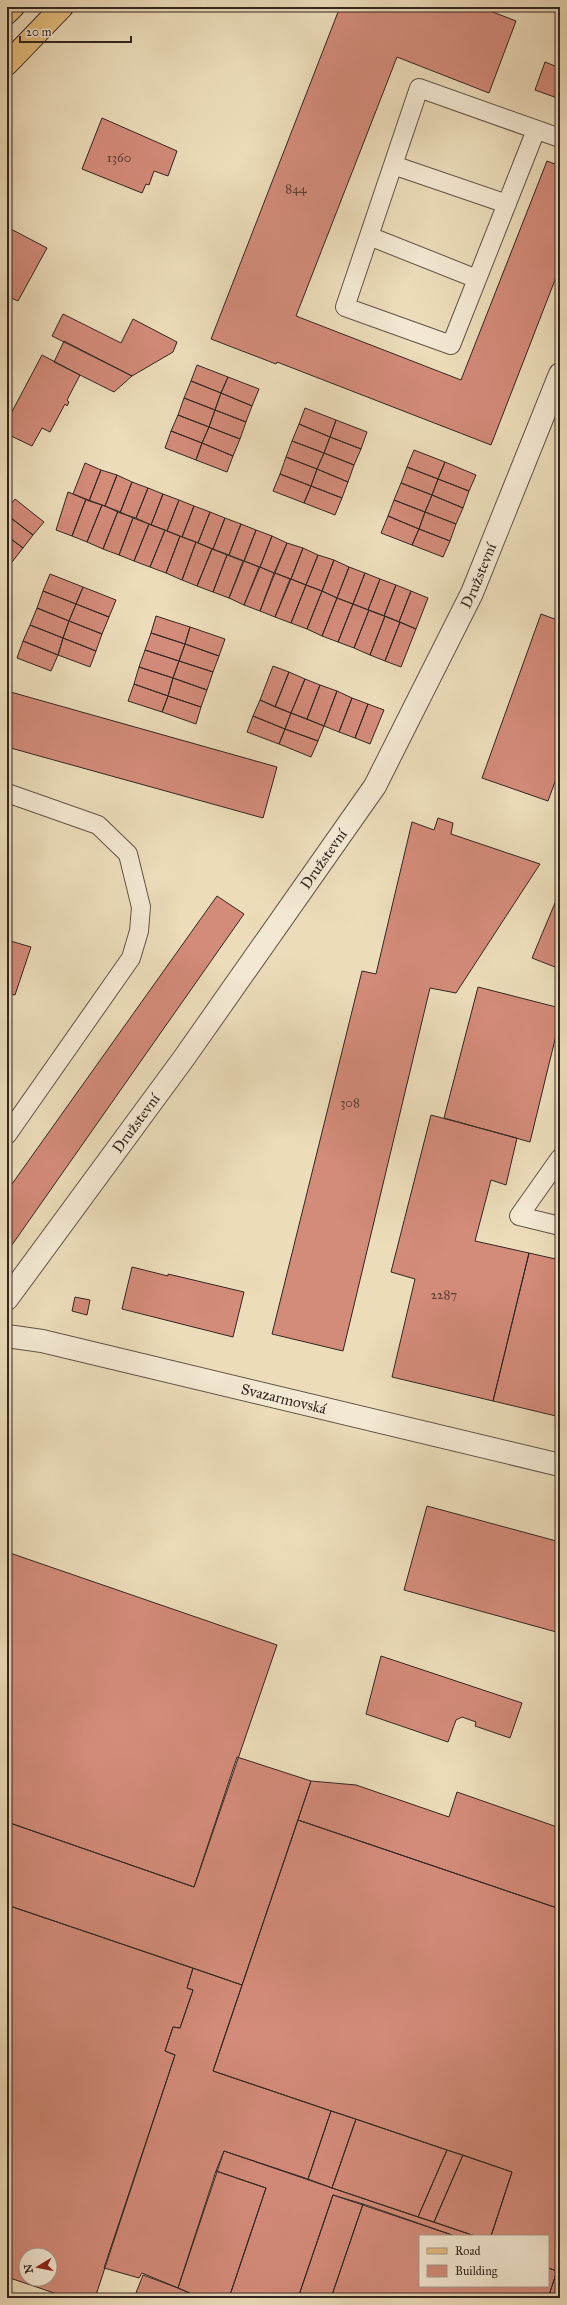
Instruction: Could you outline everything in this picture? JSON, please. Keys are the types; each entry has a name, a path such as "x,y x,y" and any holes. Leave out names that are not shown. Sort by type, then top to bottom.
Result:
{"main road":[{"path":"7,13 13,7"},
{"path":"7,64 62,7"}],"street":[{"name":"Družstevní","path":"7,1299 184,1058 375,786 472,593 560,374"},
{"name":"Svazarmovská","path":"7,1336 42,1341 560,1465"}],"lane":[{"path":"536,130 451,345 345,307 419,88 560,138"},
{"path":"393,165 507,204"},
{"path":"369,236 477,279"},
{"path":"7,793 98,825 128,854 142,907 139,931 131,958 7,1135"},
{"path":"560,1158 519,1216 560,1226"}],"building":[{"path":"340,7 480,7 516,21 489,93 397,57 296,316 461,380 547,161 560,166 560,267 491,445 277,362 276,364 211,339"},
{"path":"545,62 560,68 560,99 535,90"},
{"path":"102,118 177,151 168,176 154,171 149,185 146,184 142,193 82,169"},
{"path":"7,227 47,248 18,301 7,296"},
{"path":"63,314 121,343 133,319 177,342 173,352 132,376 52,336"},
{"path":"64,341 132,376 114,392 54,362"},
{"path":"42,355 80,375 67,400 69,402 67,406 65,404 50,432 42,428 32,446 7,434 7,421"},
{"path":"197,365 228,377 221,393 191,381"},
{"path":"228,377 259,389 252,406 221,393"},
{"path":"191,381 221,393 215,410 184,398"},
{"path":"221,393 252,406 246,422 215,410"},
{"path":"184,398 215,410 209,427 178,415"},
{"path":"305,408 336,420 330,437 299,424"},
{"path":"215,410 246,422 240,439 209,427"},
{"path":"178,415 209,427 202,443 171,431"},
{"path":"336,420 367,432 361,449 330,437"},
{"path":"299,424 330,437 324,453 292,441"},
{"path":"209,427 240,439 233,456 202,443"},
{"path":"171,431 202,443 196,460 165,448"},
{"path":"330,437 361,449 354,465 324,453"},
{"path":"292,441 324,453 317,469 286,457"},
{"path":"202,443 233,456 227,472 196,460"},
{"path":"414,450 445,462 438,479 407,467"},
{"path":"324,453 354,465 348,482 317,469"},
{"path":"286,457 317,469 311,486 280,474"},
{"path":"445,462 476,475 469,491 438,479"},
{"path":"85,463 101,470 89,501 73,494"},
{"path":"407,467 438,479 432,495 401,483"},
{"path":"317,469 348,482 342,498 311,486"},
{"path":"101,470 117,475 105,506 89,501"},
{"path":"280,474 311,486 304,503 273,491"},
{"path":"117,475 132,482 120,513 105,506"},
{"path":"438,479 469,491 463,508 432,495"},
{"path":"132,482 148,488 136,518 120,513"},
{"path":"401,483 432,495 425,512 394,500"},
{"path":"311,486 342,498 335,515 304,503"},
{"path":"148,488 163,494 151,525 136,518"},
{"path":"68,492 86,499 72,536 56,530"},
{"path":"163,494 179,500 167,531 151,525"},
{"path":"432,495 463,508 456,524 425,512"},
{"path":"15,499 44,522 33,535 7,515 7,509"},
{"path":"86,499 102,505 87,542 72,536"},
{"path":"179,500 194,506 182,537 167,531"},
{"path":"394,500 425,512 419,529 388,516"},
{"path":"102,505 118,511 103,549 87,542"},
{"path":"194,506 210,512 198,543 182,537"},
{"path":"118,511 133,518 119,555 103,549"},
{"path":"210,512 225,518 213,549 198,543"},
{"path":"425,512 456,524 450,541 419,529"},
{"path":"7,515 33,535 23,548 7,536"},
{"path":"388,516 419,529 412,545 381,533"},
{"path":"133,518 149,524 134,561 119,555"},
{"path":"225,518 241,524 229,555 213,549"},
{"path":"149,524 165,530 150,567 134,561"},
{"path":"241,524 256,530 244,561 229,555"},
{"path":"419,529 450,541 443,557 412,545"},
{"path":"165,530 180,536 166,573 150,567"},
{"path":"256,530 272,536 260,567 244,561"},
{"path":"7,536 23,548 12,562 7,558"},
{"path":"180,536 196,542 182,580 166,573"},
{"path":"272,536 287,543 274,573 260,567"},
{"path":"196,542 212,549 197,586 182,580"},
{"path":"287,543 303,548 291,579 275,573"},
{"path":"303,548 318,555 306,585 291,579"},
{"path":"212,549 227,555 213,592 197,586"},
{"path":"227,555 243,561 229,598 213,592"},
{"path":"318,555 334,560 322,591 306,585"},
{"path":"334,560 349,567 337,598 322,591"},
{"path":"244,561 259,567 244,605 229,598"},
{"path":"260,567 274,573 260,611 244,605"},
{"path":"349,567 365,573 353,604 337,598"},
{"path":"275,573 290,579 275,617 260,611"},
{"path":"365,573 380,579 368,610 353,604"},
{"path":"50,574 83,587 76,604 43,591"},
{"path":"291,579 306,585 291,623 275,617"},
{"path":"380,579 396,585 384,616 368,610"},
{"path":"306,585 322,591 307,629 291,623"},
{"path":"396,585 411,591 399,622 384,616"},
{"path":"83,587 116,600 109,617 76,604"},
{"path":"43,591 76,604 69,621 37,608"},
{"path":"322,591 337,598 322,636 307,629"},
{"path":"411,591 428,598 416,629 399,622"},
{"path":"337,598 353,604 338,642 322,636"},
{"path":"76,604 109,617 102,634 69,621"},
{"path":"353,604 369,610 354,648 338,642"},
{"path":"37,608 69,621 63,638 30,625"},
{"path":"369,610 385,616 370,655 354,648"},
{"path":"541,614 560,621 560,768 548,801 482,778"},
{"path":"156,616 190,627 185,644 151,633"},
{"path":"385,616 400,622 385,661 370,655"},
{"path":"69,621 102,634 96,651 63,638"},
{"path":"400,622 416,629 401,667 385,661"},
{"path":"30,625 63,638 58,655 23,641"},
{"path":"190,627 225,639 219,656 185,644"},
{"path":"151,633 185,644 179,661 145,650"},
{"path":"63,638 96,651 90,667 58,655"},
{"path":"23,641 58,655 51,671 17,658"},
{"path":"185,644 219,656 213,672 179,661"},
{"path":"145,650 179,661 173,678 139,667"},
{"path":"179,661 213,672 207,690 173,678"},
{"path":"273,666 289,672 275,707 260,700"},
{"path":"139,667 173,678 168,696 134,684"},
{"path":"289,672 305,679 291,713 275,707"},
{"path":"173,678 207,690 201,707 168,696"},
{"path":"305,679 320,685 307,719 291,713"},
{"path":"134,684 168,696 162,712 128,701"},
{"path":"320,685 337,691 324,726 307,719"},
{"path":"7,691 277,767 263,818 7,747"},
{"path":"337,691 352,698 339,732 324,726"},
{"path":"168,696 201,707 196,724 162,712"},
{"path":"352,698 368,704 355,738 339,732"},
{"path":"260,700 291,713 285,729 253,716"},
{"path":"368,704 384,710 370,744 355,738"},
{"path":"291,713 324,726 318,741 285,729"},
{"path":"253,716 285,729 279,744 247,732"},
{"path":"285,729 318,741 311,757 279,744"},
{"path":"438,818 453,823 451,834 540,864 456,993 430,988 343,1351 272,1334 362,971 376,974 412,822 434,830"},
{"path":"560,891 560,969 532,958"},
{"path":"217,896 244,914 7,1252 7,1191"},
{"path":"7,940 31,947 15,995 7,993"},
{"path":"478,987 560,1008 560,1019 530,1142 444,1118"},
{"path":"431,1115 517,1138 506,1185 491,1180 475,1241 529,1253 493,1401 392,1377 415,1279 391,1272"},
{"path":"529,1253 560,1260 560,1417 493,1401"},
{"path":"132,1267 244,1292 233,1337 122,1309"},
{"path":"75,1297 90,1300 87,1315 72,1311"},
{"path":"427,1506 560,1542 560,1633 404,1590"},
{"path":"7,1552 277,1645 194,1887 7,1822"},
{"path":"381,1656 522,1703 510,1738 475,1726 476,1722 462,1717 456,1720 448,1742 366,1714"},
{"path":"237,1757 311,1781 242,1985 7,1905 7,1822 194,1887"},
{"path":"311,1781 356,1785 449,1817 457,1792 560,1828 560,1909 298,1820"},
{"path":"298,1820 560,1909 560,2298 548,2298 557,2271 549,2268 549,2235 491,2235 512,2172 213,2071"},
{"path":"7,1905 193,1968 187,1988 193,1990 180,2028 173,2027 165,2051 175,2055 95,2298 69,2298 37,2287 58,2287 58,2247 18,2247 18,2281 7,2277"},
{"path":"193,1968 242,1985 213,2071 331,2111 308,2179 224,2151 178,2288 142,2273 139,2278 104,2268 175,2055 165,2051 173,2027 180,2028 193,1990 187,1988"},
{"path":"331,2111 356,2119 332,2188 308,2179"},
{"path":"356,2119 447,2150 418,2217 332,2188"},
{"path":"447,2150 463,2155 434,2222 418,2217"},
{"path":"224,2151 472,2235 452,2235 333,2195 298,2298 229,2298 266,2188 216,2171"},
{"path":"463,2155 512,2172 491,2235 472,2235 434,2222"},
{"path":"216,2171 266,2188 229,2298 201,2298 178,2288"},
{"path":"333,2195 363,2204 331,2298 298,2298"},
{"path":"363,2204 452,2235 419,2235 419,2287 549,2287 549,2268 557,2271 548,2298 331,2298"},
{"path":"143,2275 178,2288 201,2298 134,2298"}]}
